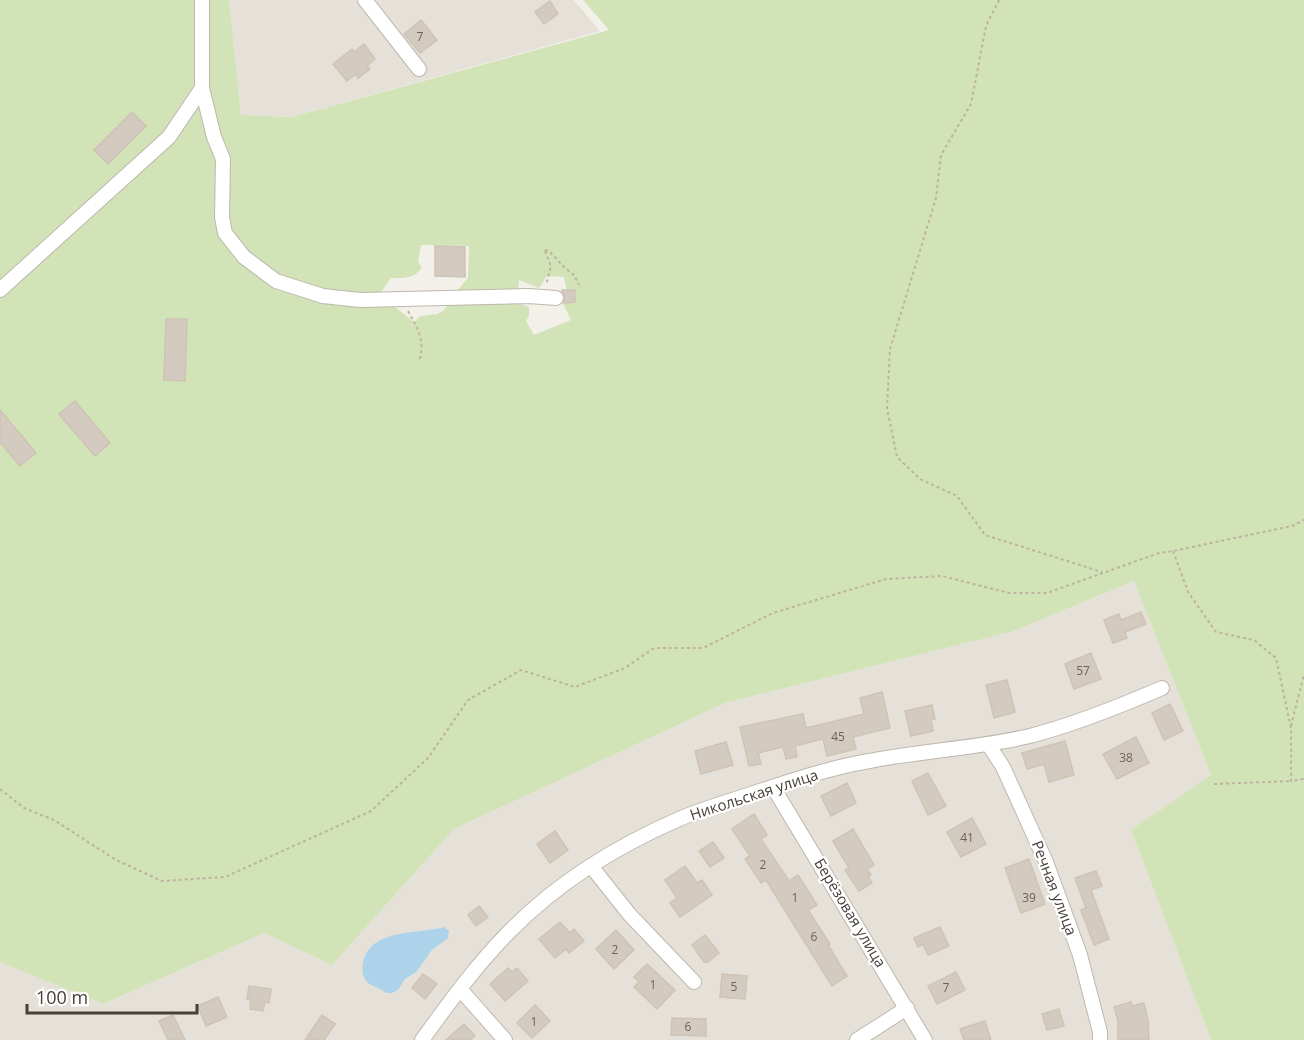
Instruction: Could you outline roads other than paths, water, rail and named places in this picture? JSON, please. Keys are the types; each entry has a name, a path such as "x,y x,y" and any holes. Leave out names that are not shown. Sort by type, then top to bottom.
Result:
{"street":[{"path":"202,0 202,88 214,137 223,159 223,225 225,233 244,257 276,281 322,296 360,300 550,298"},
{"path":"365,0 419,69"},
{"path":"0,290 169,136 202,88"},
{"name":"Никольская улица","path":"422,1040 460,989 509,931 548,896 591,866 640,837 681,818 773,787 867,761 988,744 1075,723 1162,688"},
{"name":"Речная улица","path":"988,744 1003,767 1046,862 1080,955 1100,1032 1100,1040"},
{"name":"Берёзовая улица","path":"773,787 925,1040"},
{"path":"591,866 630,915 694,982"},
{"path":"460,989 505,1040"},
{"path":"856,1040 907,1008"}],"water":[{"path":"444,927 449,931 448,938 432,950 416,972 405,979 398,990 386,993 366,981 363,963 368,951 375,943 397,934"}]}
